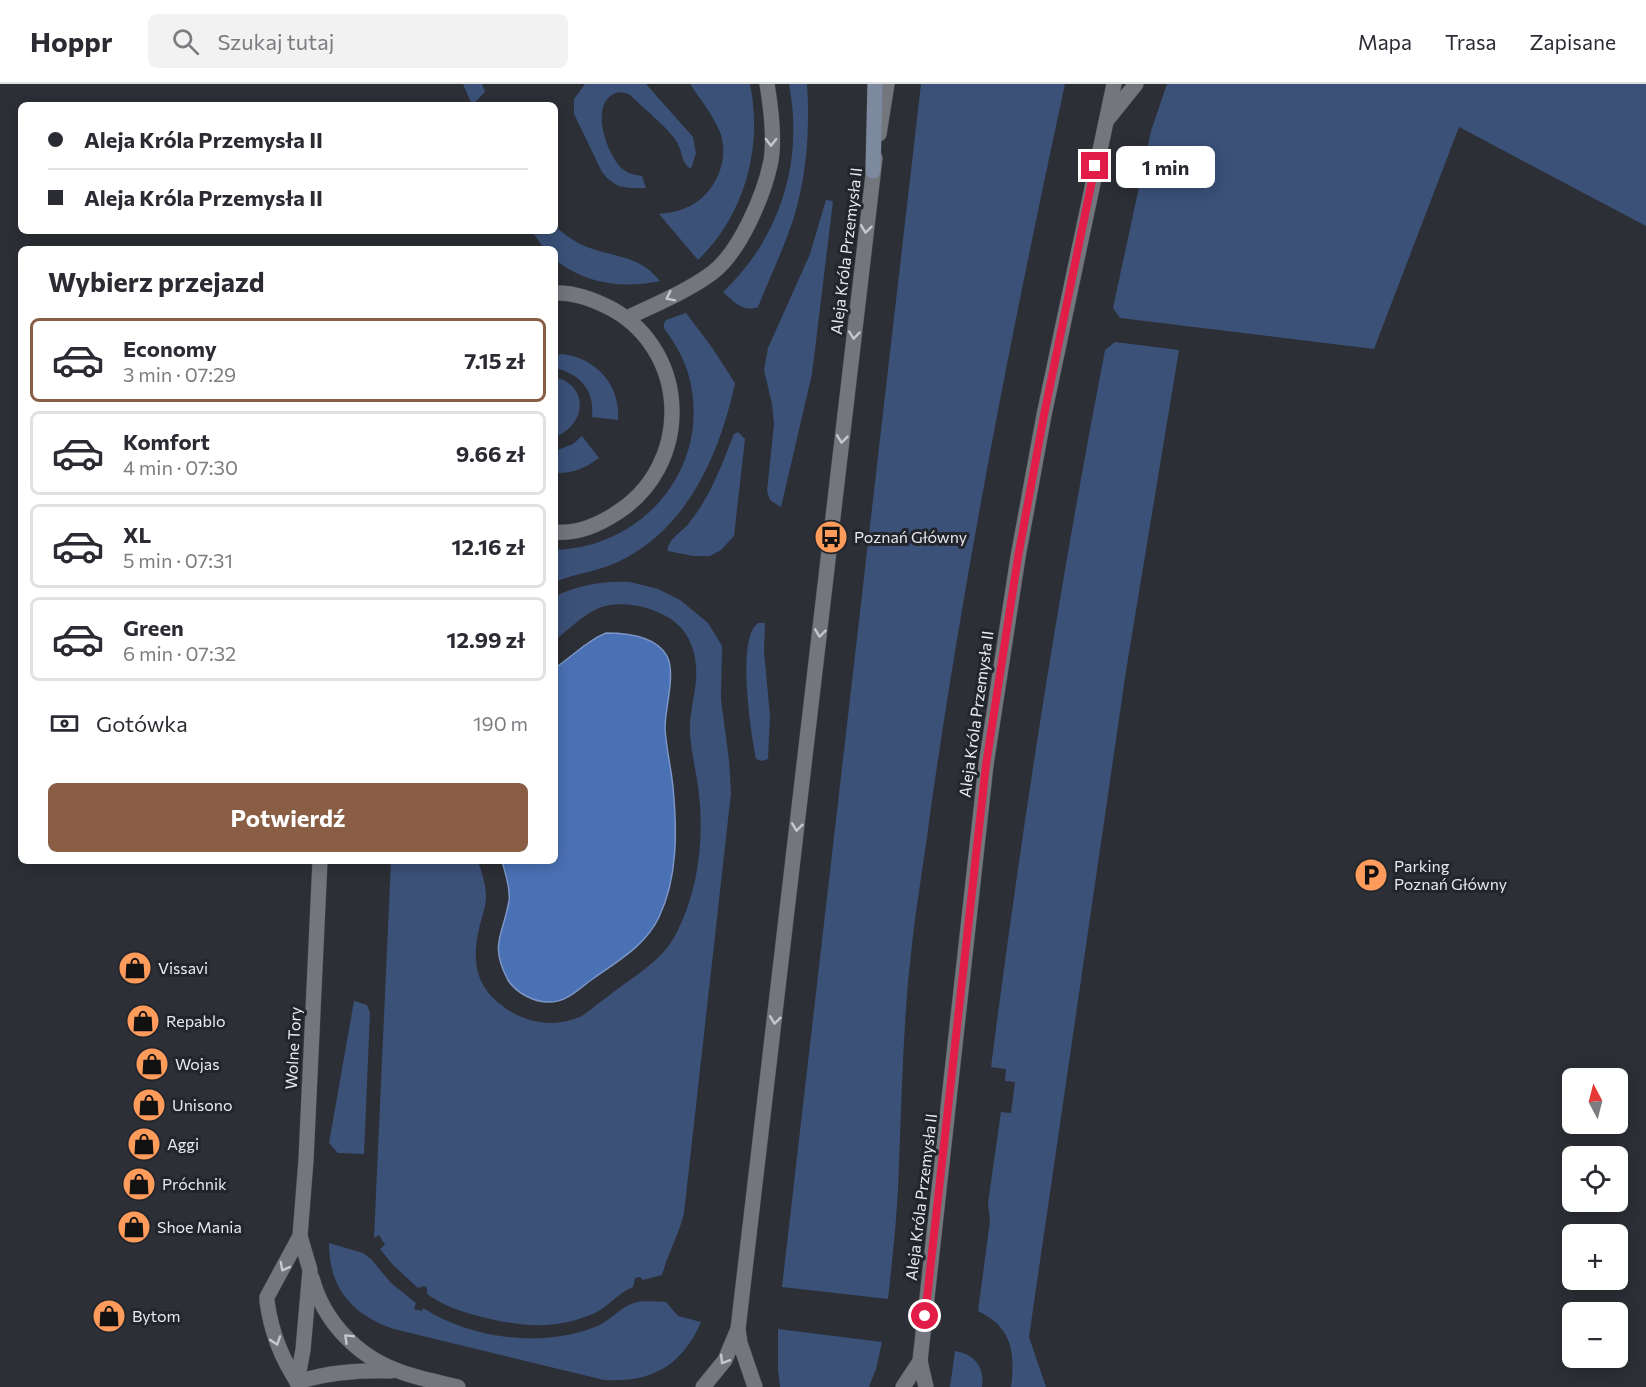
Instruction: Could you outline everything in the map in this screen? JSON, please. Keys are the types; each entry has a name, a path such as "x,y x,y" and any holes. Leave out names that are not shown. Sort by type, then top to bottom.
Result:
{"street":[{"path":"627,318 714,272 733,249 754,211 771,160 772,115 767,84"},
{"path":"873,171 875,84"},
{"name":"Aleja Króla Przemysła II","path":"755,1387 738,1329 873,171 887,84"},
{"name":"Aleja Króla Przemysła II","path":"903,1387 920,1361 986,765 1018,557 1044,415 1114,84"},
{"path":"1105,123 1136,84"},
{"path":"558,293 597,301 627,318 652,344 667,376 673,412 668,447 653,480 628,506 598,524 558,532"},
{"name":"Wolne Tory","path":"298,1384 309,1270 300,1236 306,1160 320,864"},
{"name":"Wolne Tory","path":"298,1384 279,1349 270,1319 267,1297 300,1236"},
{"path":"309,1270 319,1300 345,1337 375,1360 396,1371 458,1387"},
{"path":"703,1387 725,1360 738,1329"},
{"path":"920,1361 926,1387"},
{"path":"298,1384 322,1374 350,1370 396,1371"}],"shaded area":[{"path":"463,84 482,84 485,92 475,102 471,102"},
{"path":"585,84 646,84 693,137 696,153 691,169 685,164 678,144 669,132 630,95 619,92 606,101 602,111 607,144 618,164 628,172 642,176 646,188 618,186 607,178 574,114 574,99"},
{"path":"690,84 750,84 753,108 752,156 739,201 728,222 698,260 659,214 674,212 694,204 711,188 721,167 723,144 720,132"},
{"path":"789,84 807,84 808,134 805,168 790,229 758,307 748,308 739,305 723,292 743,271 759,248 773,223 783,197 790,170 793,142 793,113"},
{"path":"921,84 1065,84 992,444 959,625 931,807 908,980 898,1197 888,1299 782,1287"},
{"path":"1167,84 1646,84 1646,226 1459,127 1374,349 1120,318 1113,308 1151,131"},
{"path":"826,200 833,201 812,374 781,507 770,500 767,491 774,424 764,370 768,348 810,254"},
{"path":"558,228 587,247 626,258 644,266 660,281 618,284 592,279 579,275 558,262 558,246 542,246 534,234 558,234"},
{"path":"686,313 735,383 729,409 710,461 682,509 665,529 644,547 620,561 558,581 558,550 588,545 618,534 644,516 666,494 682,468 691,438 694,406 688,373 678,349 664,328 666,320"},
{"path":"1115,342 1179,350 1126,671 1029,1337 1046,1387 1011,1387 1012,1352 1009,1343 998,1325 978,1311 990,1221 988,1203 1001,1112 1011,1113 1015,1082 1005,1081 1006,1069 991,1067 1015,887 1072,529 1105,350"},
{"path":"558,355 586,361 604,375 615,395 618,420 592,417 588,391 572,374 558,369"},
{"path":"558,378 574,388 579,397 578,415 565,431 558,435"},
{"path":"738,432 745,439 734,536 721,550 710,556 693,556 668,551 672,540 697,513 715,480 734,434"},
{"path":"582,436 599,458 578,470 558,473 558,450 573,444"},
{"path":"630,582 658,589 680,600 708,623 722,646 721,699 731,793 684,1213 662,1275 643,1280 640,1277 635,1278 633,1287 595,1313 567,1322 525,1325 467,1313 433,1298 427,1294 427,1288 424,1286 418,1288 393,1265 380,1249 385,1245 379,1235 374,1238 391,864 479,864 486,897 476,943 480,979 493,998 523,1018 556,1023 582,1016 648,967 671,942 684,916 695,883 700,848 699,795 690,732 696,677 694,655 689,640 676,623 656,611 632,605 609,605 599,608 582,618 558,638 558,595 592,584"},
{"path":"758,623 765,623 764,651 770,716 768,759 762,761 756,759 746,666 751,632"},
{"path":"606,633 640,637 656,644 667,656 670,681 665,728 674,803 673,870 665,902 647,936 622,959 568,997 563,1000 545,1002 521,993 511,985 502,968 498,948 509,896 503,864 558,864 558,666"},
{"path":"354,1001 367,1005 370,1013 364,1154 338,1153 329,1143"},
{"path":"329,1243 363,1253 371,1259 391,1283 416,1303 414,1309 422,1311 423,1308 442,1319 485,1333 530,1338 574,1333 600,1325 629,1305 645,1301 666,1302 678,1316 701,1322 684,1350 663,1369 636,1378 604,1380 394,1329 379,1323 355,1308 338,1286 330,1259"},
{"path":"778,1329 882,1342 869,1387 780,1387"},
{"path":"955,1351 968,1355 977,1363 982,1373 982,1387 950,1387"}],"place":[{"name":"Poznań Główny","path":"831,537"},
{"name":"Parking Poznań Główny","path":"1371,875"},
{"name":"Vissavi","path":"135,968"},
{"name":"Repablo","path":"143,1021"},
{"name":"Wojas","path":"152,1064"},
{"name":"Unisono","path":"149,1105"},
{"name":"Aggi","path":"144,1144"},
{"name":"Próchnik","path":"139,1184"},
{"name":"Shoe Mania","path":"134,1227"},
{"name":"Bytom","path":"109,1316"}],"route":[{"path":"925,1316 986,765 1018,557 1044,415 1095,166"}]}
